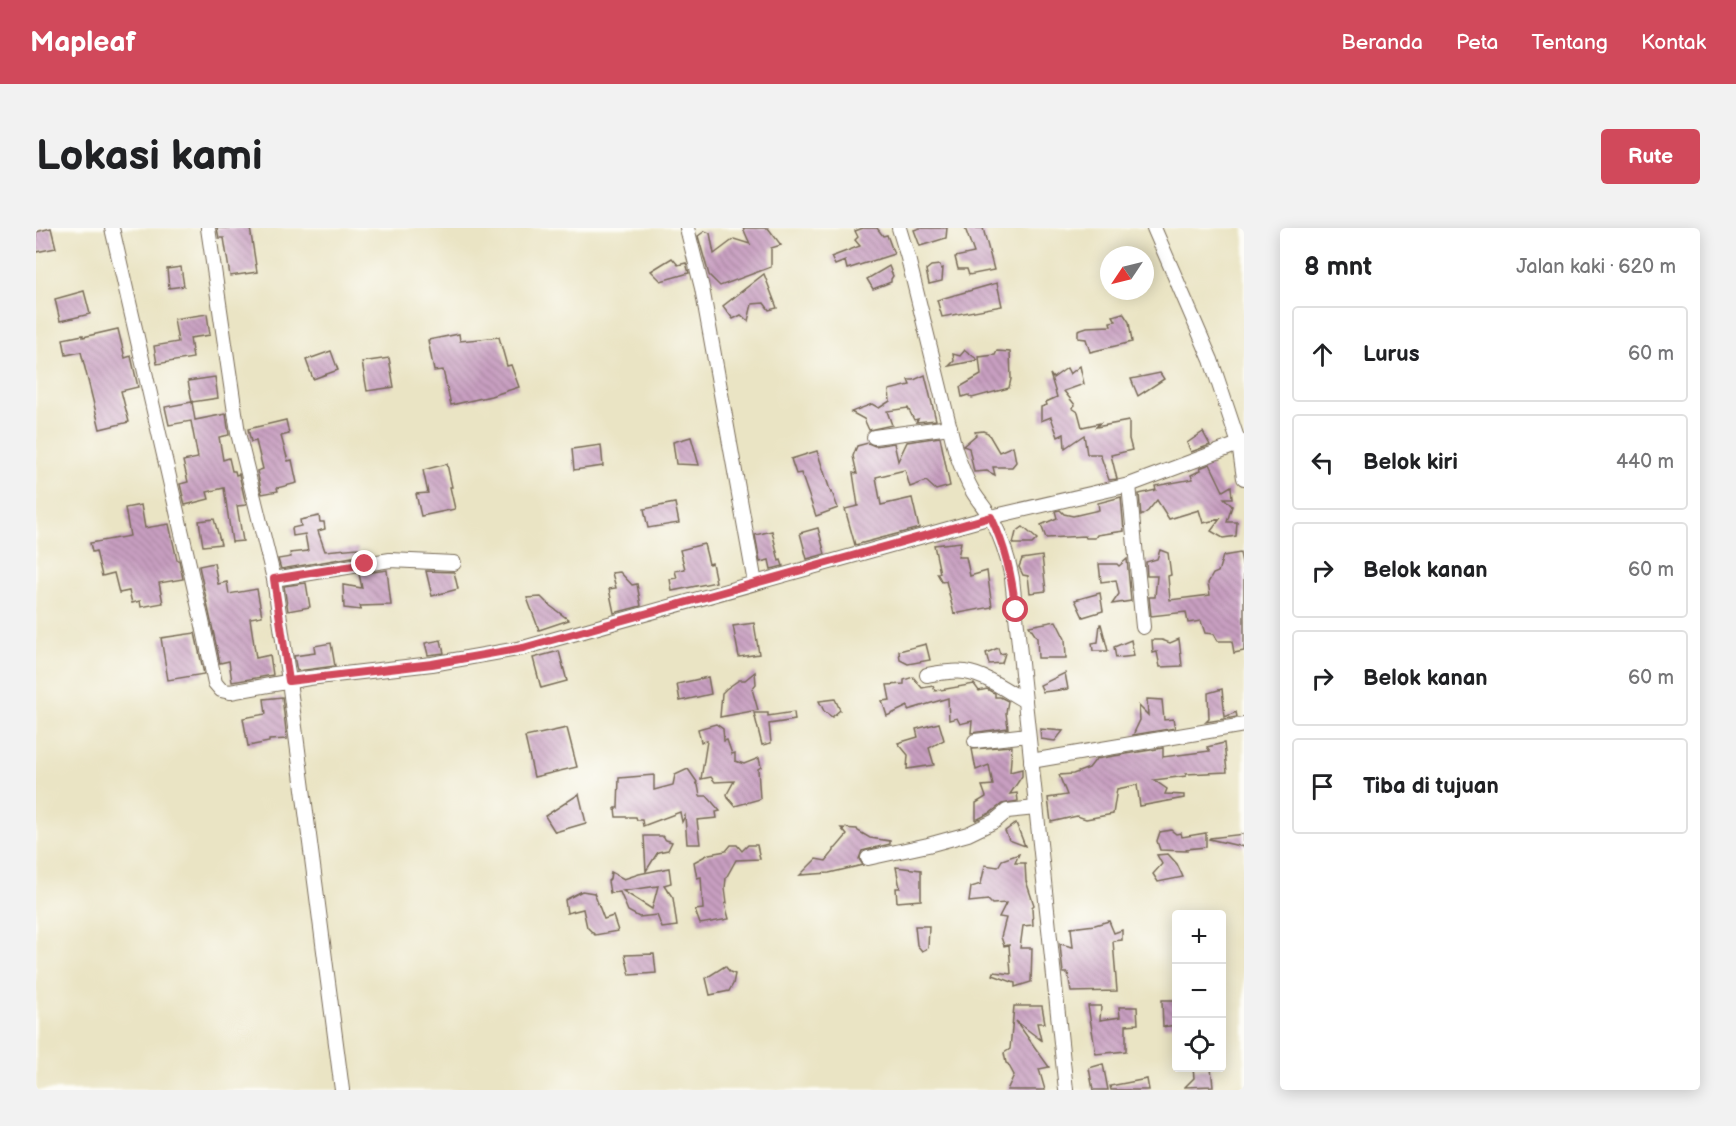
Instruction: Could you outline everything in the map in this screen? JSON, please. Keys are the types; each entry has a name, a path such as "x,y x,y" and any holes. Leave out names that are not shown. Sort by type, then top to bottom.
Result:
{"street":[{"path":"112,228 215,684 221,690 230,693 289,681 432,664 523,648 991,517 1129,484 1241,443"},
{"path":"208,228 238,433 274,579 342,1090"},
{"path":"687,228 702,288 755,583"},
{"path":"899,228 963,475 991,517 1004,548 1012,578 1066,1090"},
{"path":"1154,228 1211,360 1241,443 1244,478"},
{"path":"874,437 950,427"},
{"path":"1129,484 1143,627"},
{"path":"274,579 390,561 454,563"},
{"path":"927,675 966,672 1025,701"},
{"path":"1031,761 1244,725"},
{"path":"975,741 1028,735"},
{"path":"868,858 968,834 995,821 1007,811 1036,808"}],"building":[{"path":"51,228 56,248 36,252 36,232"},
{"path":"217,228 250,228 257,272 230,276 224,238 219,238"},
{"path":"743,228 768,228 781,245 771,248 771,267 720,286 709,275 698,236 705,231 710,233 714,254 734,239 750,244"},
{"path":"863,228 877,228 883,236 887,235 894,254 847,269 845,261 835,265 831,257 860,246 855,240 858,237 855,231"},
{"path":"947,228 946,238 920,246 914,230"},
{"path":"965,228 983,228 994,270 969,275 967,269 958,269 955,257 974,253"},
{"path":"672,258 678,265 686,263 689,273 661,281 651,271"},
{"path":"940,265 941,269 943,268 942,281 929,284 926,270 931,266"},
{"path":"889,266 893,276 891,282 873,289 867,279"},
{"path":"181,267 184,286 169,288 167,269"},
{"path":"764,274 777,308 769,310 764,303 752,304 748,321 741,315 733,319 723,306"},
{"path":"997,283 1002,306 942,317 937,300"},
{"path":"84,291 90,314 60,321 55,299"},
{"path":"1123,313 1129,322 1132,342 1090,352 1086,339 1078,338 1078,330 1087,327 1111,326 1110,322 1116,321 1113,316"},
{"path":"207,314 210,335 190,338 193,358 157,364 154,346 178,342 174,319"},
{"path":"118,329 125,358 131,356 138,387 121,391 129,422 100,429 81,352 66,355 63,339"},
{"path":"459,334 460,341 499,337 507,366 511,365 519,387 451,405 443,370 434,371 428,340"},
{"path":"965,350 978,360 949,366 954,361 953,354 960,356"},
{"path":"331,351 338,370 313,379 306,360"},
{"path":"997,351 1010,352 1009,388 972,398 968,395 962,397 960,387 981,375 979,357 995,355"},
{"path":"389,358 394,387 367,391 362,362"},
{"path":"1080,366 1084,384 1064,391 1075,405 1072,408 1078,412 1082,427 1129,421 1129,439 1132,450 1111,455 1117,479 1109,480 1100,454 1087,454 1084,435 1065,448 1064,434 1058,437 1051,417 1041,421 1041,407 1057,397 1050,374 1053,378 1067,368 1070,374"},
{"path":"1160,373 1164,379 1138,396 1131,379"},
{"path":"925,375 936,420 916,422 918,419 914,420 908,408 887,411 892,425 869,430 864,419 851,412 872,404 879,408 890,401 889,390 910,385 908,380"},
{"path":"215,377 218,398 192,402 188,381"},
{"path":"192,402 195,420 226,414 229,435 219,437 223,460 229,458 232,471 235,471 236,475 239,474 246,505 237,506 243,541 232,542 224,488 207,492 209,499 185,505 180,484 188,482 183,461 198,458 191,421 169,425 165,407"},
{"path":"286,420 289,434 281,436 288,461 292,460 297,483 277,488 278,491 262,494 257,471 263,469 256,441 251,442 248,429"},
{"path":"975,432 988,433 999,452 1013,446 1016,462 1012,467 993,467 995,475 987,471 974,472 969,448 963,446 976,435"},
{"path":"1203,432 1210,445 1191,452 1187,443"},
{"path":"691,437 699,465 676,464 673,442"},
{"path":"940,437 950,486 936,490 926,481 910,487 905,470 876,477 881,505 912,498 919,528 855,545 845,509 858,506 853,473 857,474 853,456 857,446 868,443 875,446 894,443 898,461 907,442"},
{"path":"601,445 603,466 574,470 572,449"},
{"path":"817,451 838,508 816,516 801,473 796,474 791,459"},
{"path":"447,464 455,509 421,516 416,494 428,493 423,470"},
{"path":"1210,464 1223,491 1231,486 1232,498 1224,498 1232,506 1227,522 1237,522 1236,536 1223,538 1211,531 1220,519 1203,523 1199,510 1169,519 1157,500 1141,516 1139,494 1156,490 1155,486 1193,479 1191,475"},
{"path":"1121,497 1124,531 1097,535 1095,538 1085,536 1046,538 1041,525 1057,518 1055,511 1060,510 1064,514 1073,516 1099,510 1098,503"},
{"path":"675,503 679,523 648,528 644,509"},
{"path":"141,505 145,528 169,524 183,579 159,583 163,603 141,607 140,601 132,603 129,591 119,593 114,573 102,576 96,551 92,552 90,543 130,536 125,508"},
{"path":"319,516 320,522 324,522 325,529 318,531 325,551 358,548 358,556 281,569 278,559 291,557 290,553 308,551 305,534 293,536 292,528 301,526 300,520"},
{"path":"214,519 221,544 203,546 199,521"},
{"path":"1023,527 1037,539 1032,544 1013,544 1016,532"},
{"path":"818,528 825,554 807,559 800,533"},
{"path":"772,531 779,561 781,560 783,566 771,569 769,560 760,562 755,535"},
{"path":"961,542 958,557 966,557 970,576 987,571 992,607 954,614 946,581 942,582 937,573 940,573 934,545"},
{"path":"704,544 709,564 712,563 716,582 672,591 670,579 677,578 675,571 685,569 680,550"},
{"path":"1160,550 1168,553 1171,575 1168,576 1170,600 1210,595 1208,583 1213,574 1218,572 1223,556 1240,553 1244,572 1244,651 1234,653 1232,641 1218,641 1214,634 1205,633 1201,621 1188,623 1186,612 1151,616 1149,597 1155,597 1157,576 1147,576 1146,562 1157,559"},
{"path":"1042,556 1046,591 1030,593 1028,576 1023,575 1019,567 1022,559"},
{"path":"1127,559 1131,601 1112,604 1119,594 1116,580 1101,582 1099,564 1119,566"},
{"path":"214,563 218,584 227,582 229,594 257,589 262,616 250,618 256,658 270,655 273,675 232,682 229,661 220,663 199,566"},
{"path":"387,570 391,605 360,606 361,610 344,608 343,585 362,588 359,574"},
{"path":"426,571 454,572 458,589 432,596"},
{"path":"620,572 632,585 637,584 641,606 614,613 609,589 616,588 612,573"},
{"path":"306,583 310,607 288,611 284,586"},
{"path":"1100,593 1103,611 1083,617 1075,600"},
{"path":"541,597 569,620 539,630 527,598"},
{"path":"1056,621 1065,639 1066,658 1038,658 1037,638 1029,626"},
{"path":"754,623 759,654 739,657 733,626"},
{"path":"1100,624 1108,651 1093,651 1092,643 1098,642"},
{"path":"195,633 204,674 168,680 161,638"},
{"path":"1179,639 1182,666 1160,667 1157,652 1153,653 1152,640 1170,643"},
{"path":"441,640 444,653 428,655 425,643"},
{"path":"1131,640 1134,656 1116,658 1114,647"},
{"path":"331,643 335,666 297,671 294,656 315,653 314,646"},
{"path":"926,644 930,660 908,664 900,660 899,651"},
{"path":"998,648 1000,654 1005,653 1002,663 989,664 986,653"},
{"path":"559,651 567,681 541,688 533,658"},
{"path":"755,672 756,684 752,689 758,710 720,717 722,693 739,680 745,680"},
{"path":"1065,673 1068,689 1043,692 1040,685"},
{"path":"708,677 711,694 680,701 677,684"},
{"path":"913,677 922,688 933,686 935,691 974,684 979,691 987,689 995,693 995,697 1008,701 1006,713 1008,728 971,733 972,721 960,724 957,718 949,720 948,698 908,710 908,706 887,716 882,701 890,700 887,685 904,684 904,680"},
{"path":"1222,689 1225,717 1236,712 1237,717 1206,722 1209,719 1208,693"},
{"path":"282,697 287,739 269,740 269,742 248,746 243,718 266,714 264,699"},
{"path":"835,699 840,710 832,717 824,711 819,701"},
{"path":"1147,699 1162,700 1164,720 1173,719 1175,728 1133,735 1140,720 1139,706 1148,715"},
{"path":"794,712 795,720 769,724 771,743 762,745 754,713 768,713 768,716"},
{"path":"939,723 944,740 929,748 934,765 907,769 908,755 898,743 918,737 916,729"},
{"path":"716,724 723,729 724,741 727,740 732,754 735,753 735,761 744,764 759,758 760,799 735,806 727,794 734,781 715,782 711,777 701,779 707,741 701,742 698,729"},
{"path":"567,728 577,767 534,777 525,737"},
{"path":"1040,729 1063,731 1055,741 1041,739"},
{"path":"1224,743 1227,772 1186,774 1186,776 1154,780 1167,789 1165,794 1184,795 1184,798 1140,806 1137,785 1117,789 1113,814 1086,819 1077,816 1051,822 1048,798 1067,795 1059,775 1073,774 1089,768 1096,759 1163,748 1163,757 1210,751 1207,747"},
{"path":"1012,746 1010,772 1022,769 1022,776 1010,794 1017,793 1018,801 1002,804 976,820 976,803 986,797 982,786 993,785 989,765 976,770 972,749"},
{"path":"688,769 697,782 700,796 707,796 720,811 716,812 717,818 697,820 700,844 687,844 685,816 682,822 680,812 643,826 642,820 637,820 636,817 616,817 619,778 654,775 654,790 673,785 675,775"},
{"path":"579,794 586,823 555,832 545,816"},
{"path":"1016,823 1025,846 1009,840 1005,831"},
{"path":"841,828 857,829 870,838 890,841 890,844 862,851 859,859 863,865 829,873 800,875 816,859 826,861 847,835"},
{"path":"1171,830 1176,834 1181,833 1182,837 1206,833 1206,847 1186,849 1187,851 1160,850 1157,841 1160,832"},
{"path":"1244,834 1244,847 1209,839 1210,838"},
{"path":"644,836 662,836 672,842 668,850 658,852 646,871"},
{"path":"731,845 737,845 742,851 748,845 757,845 760,859 736,860 726,878 727,903 725,904 729,919 700,924 695,910 703,909 701,877 697,878 694,862 709,854 726,851"},
{"path":"1019,854 1015,863 1025,863 1026,881 1034,905 1032,907 1033,925 1023,926 1020,948 1032,948 1031,982 1015,987 1015,983 993,975 994,972 1011,974 1009,945 1004,946 1001,937 1006,918 999,917 1006,903 992,904 988,900 969,902 971,887 981,884 985,865 998,867 1002,860"},
{"path":"1168,854 1177,864 1183,877 1158,882 1153,874 1162,864 1157,855"},
{"path":"896,867 921,870 921,900 897,902 896,888 900,888"},
{"path":"669,868 671,883 664,885 673,898 677,926 662,928 657,915 639,917 628,911 620,892 610,893 608,881 611,872 624,879","holes":["658,886 652,909 623,891"]},
{"path":"582,891 594,893 604,919 613,916 618,931 595,935 587,927 583,909 567,913 565,900"},
{"path":"1109,921 1114,933 1122,930 1122,940 1113,941 1117,991 1071,992 1068,973 1063,973 1060,944 1073,947 1071,928"},
{"path":"915,926 929,926 928,948 922,951 917,945"},
{"path":"654,954 656,973 630,975 625,955"},
{"path":"725,966 735,974 733,984 729,991 710,995 706,978"},
{"path":"1162,1000 1172,1000 1172,1026 1163,1027"},
{"path":"1014,1006 1042,1006 1045,1023 1037,1023 1041,1040 1016,1021 1049,1067 1039,1069 1045,1090 1007,1090 1014,1075 1006,1063 1004,1053 1010,1049"},
{"path":"1088,1006 1101,1006 1100,1020 1120,1017 1119,1007 1137,1007 1138,1024 1126,1025 1126,1051 1096,1054"},
{"path":"1103,1064 1108,1090 1093,1090 1089,1068"},
{"path":"1193,1072 1211,1072 1213,1086 1185,1087 1194,1078"},
{"path":"1147,1079 1149,1090 1111,1090 1110,1086"}],"route":[{"path":"365,564 274,579 289,681 432,664 523,648 991,517 1008,559 1016,610"}]}
